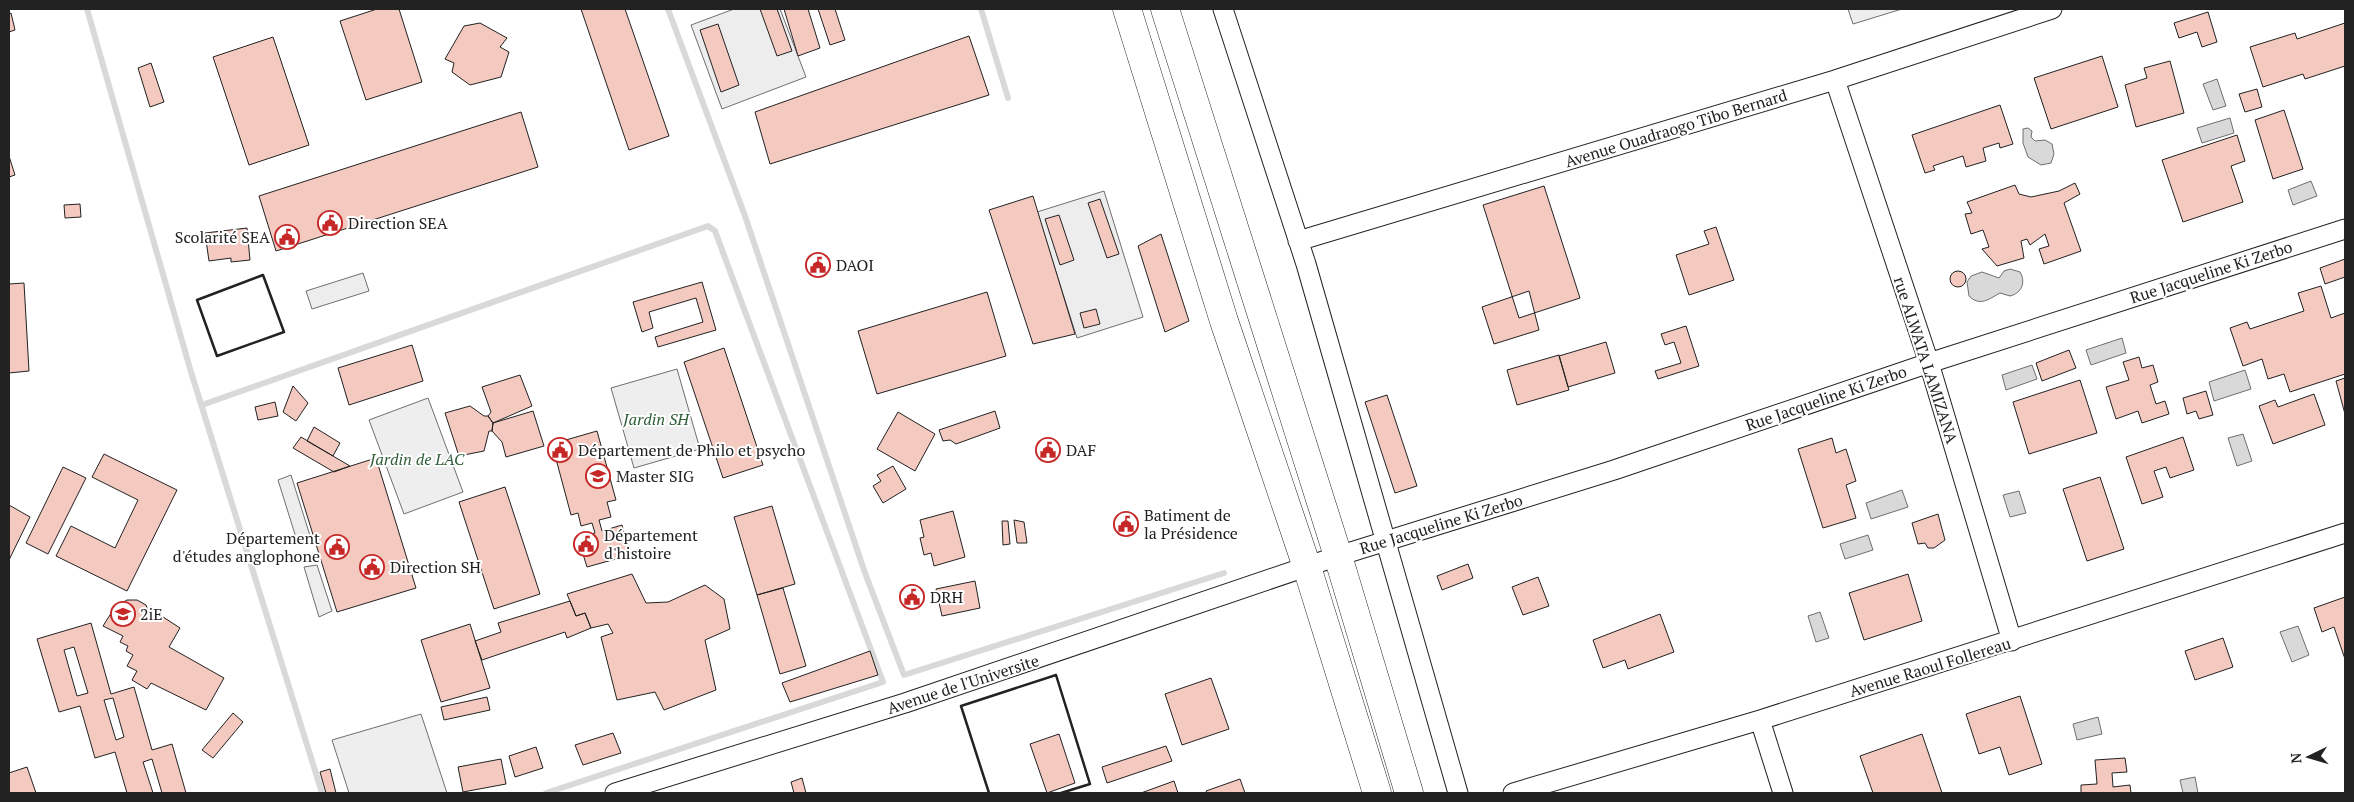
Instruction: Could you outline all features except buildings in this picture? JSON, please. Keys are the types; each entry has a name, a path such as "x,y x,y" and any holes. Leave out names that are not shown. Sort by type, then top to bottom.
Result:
{"main road":[{"path":"1127,9 1224,321 1307,567 1376,793"},
{"path":"1165,9 1338,556 1409,793"}],"street":[{"path":"1223,9 1298,241 1387,542 1458,793"},
{"name":"Avenue Ouadraogo Tibo Bernard","path":"1298,241 1835,80 2052,9"},
{"name":"rue ALWATA LAMIZANA","path":"1835,80 1929,363 2012,641"},
{"name":"Rue Jacqueline Ki Zerbo","path":"1307,567 1614,470 1929,363 2345,229"},
{"name":"Avenue Raoul Follereau","path":"1513,793 1760,720 2345,533"},
{"name":"Avenue de l'Universite","path":"615,793 924,696 1307,567"},
{"path":"1760,720 1783,793"}],"green space":[{"path":"1848,9 1902,9 1853,24"},
{"name":"Jardin SH","path":"677,369 700,449 634,468 611,388"},
{"name":"Jardin de LAC","path":"428,398 463,492 404,514 369,420"},
{"path":"421,714 447,793 349,793 332,740"}],"shaded area":[{"path":"734,9 780,9 806,77 722,109 691,25"},
{"path":"2217,79 2226,106 2213,110 2203,84"},
{"path":"2230,118 2234,133 2202,143 2197,128"},
{"path":"2028,128 2032,131 2031,137 2035,141 2045,140 2052,144 2054,154 2051,163 2041,165 2028,157 2023,143 2023,129"},
{"path":"2311,181 2317,196 2293,205 2288,190"},
{"path":"1104,191 1143,317 1077,338 1037,212"},
{"path":"2010,269 2020,272 2023,280 2022,287 2014,295 2010,296 2000,293 1985,301 1977,301 1969,296 1967,282 1971,276 1982,272 1999,278 2004,271"},
{"path":"363,273 369,291 312,309 306,291"},
{"path":"2122,338 2126,353 2091,365 2086,350"},
{"path":"2032,365 2037,379 2006,390 2002,375"},
{"path":"2245,370 2251,389 2214,401 2209,382"},
{"path":"2243,434 2252,461 2237,466 2228,438"},
{"path":"291,475 312,542 298,544 278,480"},
{"path":"1902,490 1908,507 1871,519 1866,503"},
{"path":"2019,491 2026,513 2010,517 2003,495"},
{"path":"1868,535 1873,550 1845,559 1840,544"},
{"path":"317,565 332,611 319,617 304,567"},
{"path":"1820,612 1829,638 1816,642 1808,616"},
{"path":"2298,626 2309,655 2292,662 2280,632"},
{"path":"2098,717 2102,734 2077,740 2073,724"},
{"path":"2195,777 2198,793 2183,793 2180,780"}],"waterway":[{"path":"87,9 191,372 322,793"},
{"path":"668,9 745,216 865,573 904,675 1224,573"},
{"path":"981,9 1008,98"},
{"path":"202,405 708,226 715,231 883,682 546,793"}],"wall":[{"path":"263,275 284,332 217,356 197,300 263,275"},
{"path":"989,793 961,706 1056,675 1090,784 1061,793"}],"place":[{"name":"Direction SEA","path":"330,223"},
{"name":"Scolarité SEA","path":"287,237"},
{"name":"DAOI","path":"818,265"},
{"name":"Département de Philo et psycho","path":"560,450"},
{"name":"DAF","path":"1048,450"},
{"name":"Master SIG","path":"598,476"},
{"name":"Batiment de la Présidence","path":"1126,524"},
{"name":"Département d'histoire","path":"586,544"},
{"name":"Département d'études anglophone","path":"337,547"},
{"name":"Direction SH","path":"372,567"},
{"name":"DRH","path":"912,597"},
{"name":"2iE","path":"123,614"}]}
